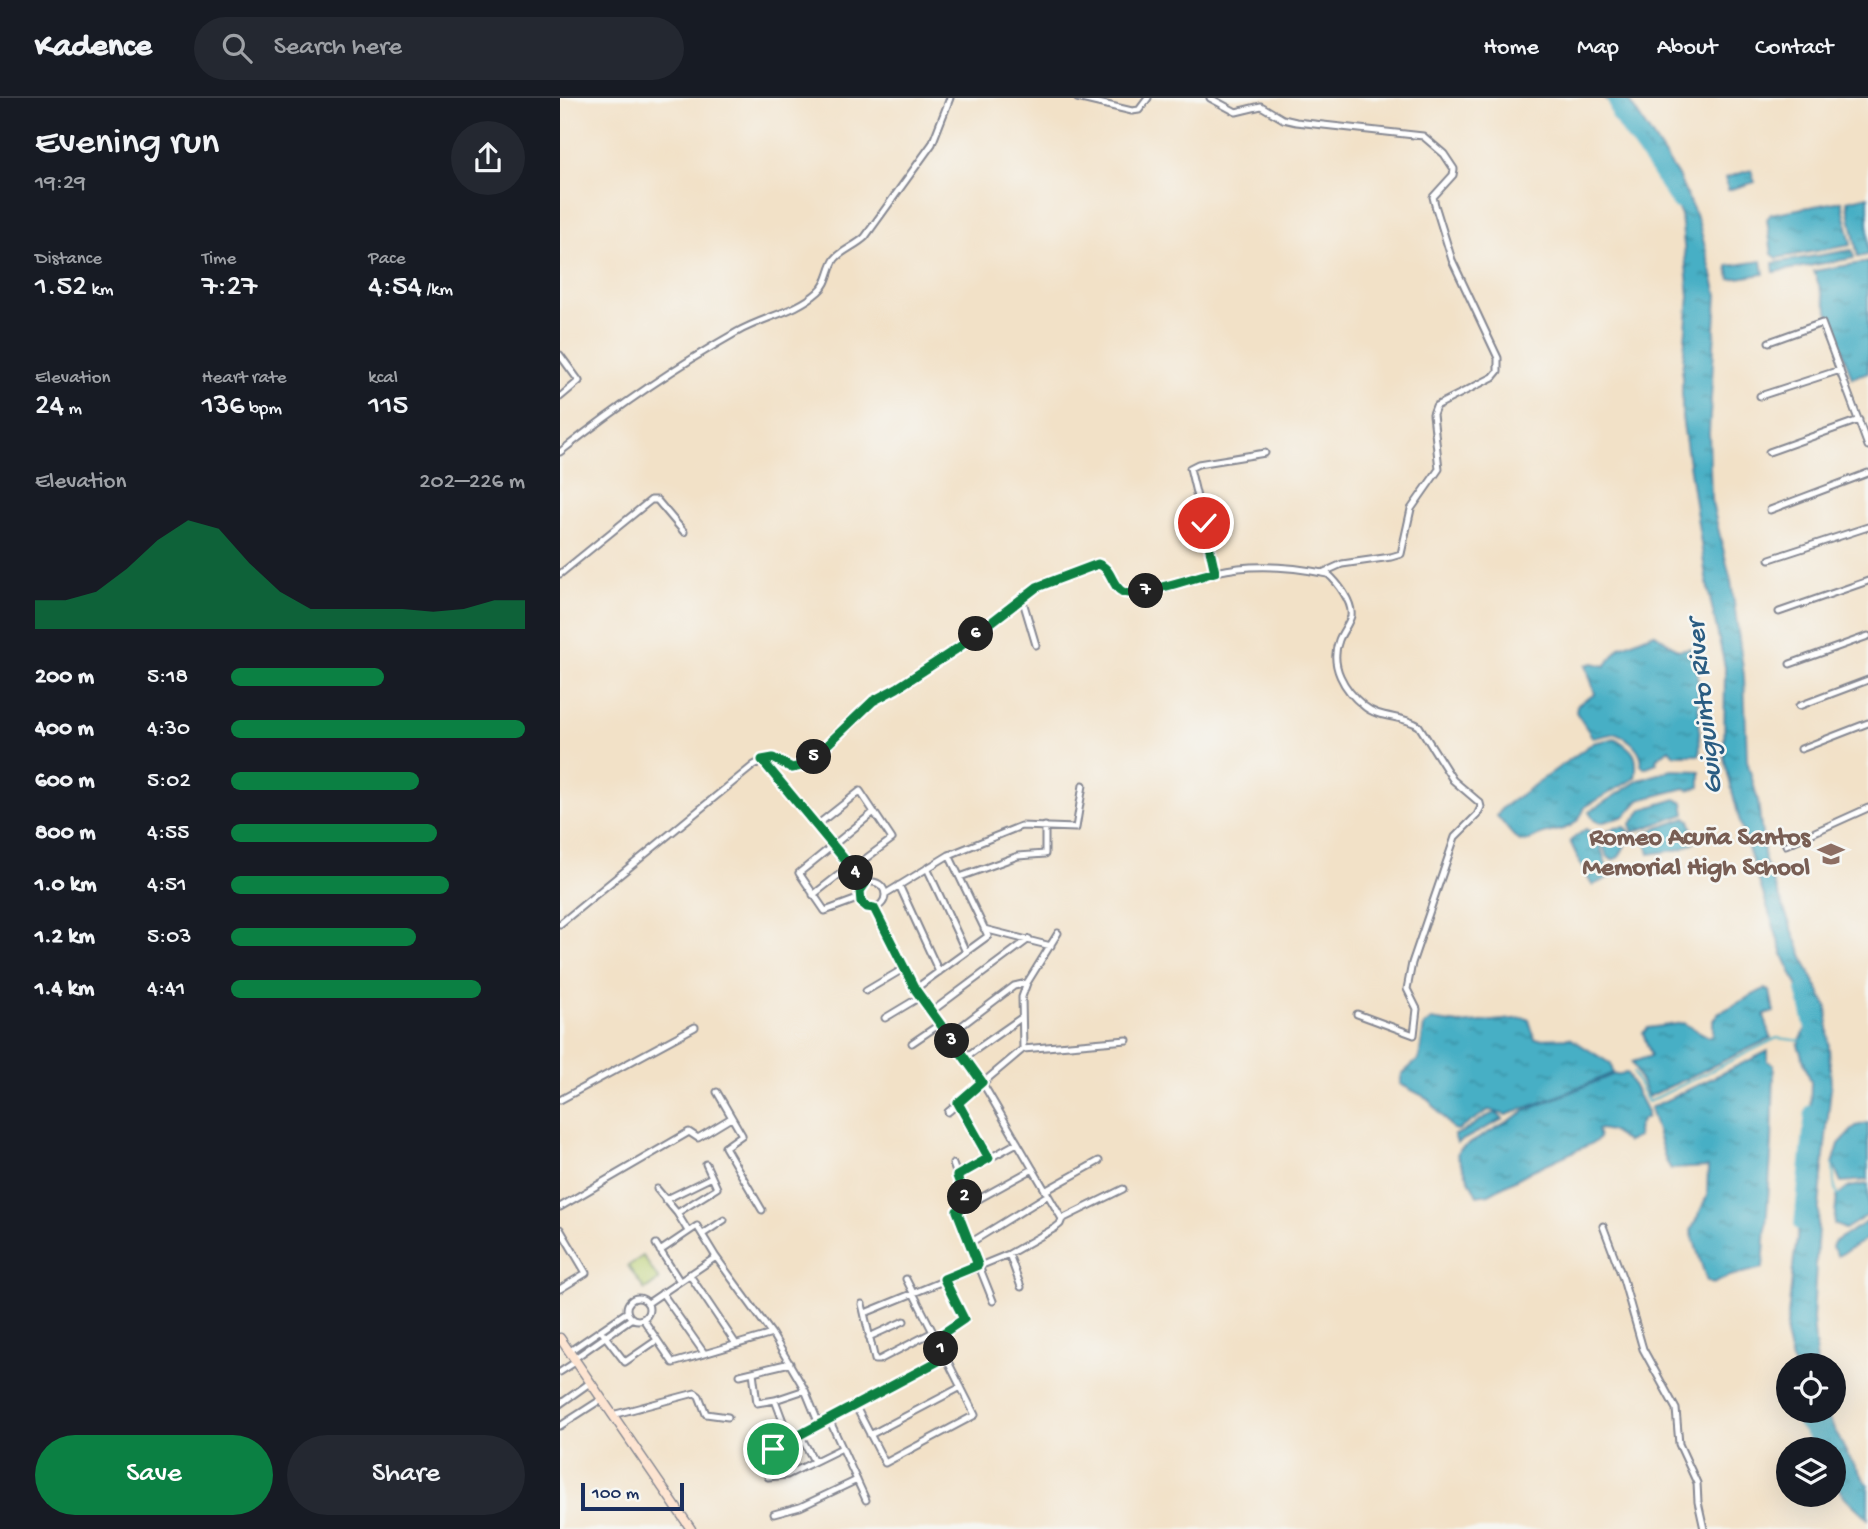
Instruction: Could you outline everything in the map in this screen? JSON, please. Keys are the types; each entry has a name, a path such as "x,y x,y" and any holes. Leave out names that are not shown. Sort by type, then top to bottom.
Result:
{"main road":[{"path":"560,1338 691,1529"}],"street":[{"path":"560,452 677,366 748,325 802,303 819,291 825,284 836,257 865,237 932,144 950,98"},
{"path":"1077,98 1132,111 1139,110 1148,98"},
{"path":"1210,98 1236,113 1261,106 1283,119 1296,122 1423,136 1454,167 1453,175 1433,197 1452,260 1498,358 1498,371 1493,377 1436,406 1433,414 1439,469 1411,509 1401,554 1342,564 1322,573"},
{"path":"1769,342 1822,323 1859,420 1865,428 1868,446"},
{"path":"560,355 579,381 560,397"},
{"path":"1760,396 1840,370"},
{"path":"1769,452 1859,420"},
{"path":"1215,572 1190,468 1198,464 1265,453"},
{"path":"1770,510 1868,473"},
{"path":"560,574 651,500 657,500 684,532"},
{"path":"1770,559 1868,527"},
{"path":"560,924 762,760 773,758 792,768 806,765 873,701 958,648 1037,587 1098,564 1105,567 1120,590 1126,593 1157,588 1215,572 1275,566 1331,576 1347,600 1351,617 1334,656 1346,687 1371,712 1419,726 1453,780 1480,803 1481,807 1477,815 1455,837 1412,963 1407,989 1417,1009 1414,1035 1357,1014"},
{"path":"1779,612 1868,581"},
{"path":"1022,598 1037,645"},
{"path":"1790,664 1868,636"},
{"path":"1799,706 1868,680"},
{"path":"1801,749 1868,723"},
{"path":"762,760 865,884"},
{"path":"885,894 948,855 1021,826 1076,828 1083,785"},
{"path":"813,895 892,839 860,791 817,825"},
{"path":"1786,845 1868,808"},
{"path":"860,898 825,911 799,873 874,812"},
{"path":"960,877 1018,856 1045,854 1045,826"},
{"path":"915,989 988,936 948,855"},
{"path":"927,868 966,952"},
{"path":"872,882 879,884 885,894 884,901 874,908 867,907 860,898 860,891 865,884 872,882"},
{"path":"899,885 939,972"},
{"path":"874,908 915,989 982,1082 1062,1219"},
{"path":"984,929 1051,946"},
{"path":"1023,1049 1022,997 1027,983 1058,933"},
{"path":"931,1012 1029,939"},
{"path":"866,991 903,969"},
{"path":"948,1036 1014,986 1027,983"},
{"path":"885,1018 920,997"},
{"path":"964,1058 1021,1018"},
{"path":"912,1043 940,1024"},
{"path":"560,1100 695,1027"},
{"path":"948,1112 1023,1049 1128,1040"},
{"path":"717,1092 742,1135 725,1147 762,1210"},
{"path":"958,1103 989,1158"},
{"path":"560,1207 689,1132 698,1138 731,1118"},
{"path":"957,1176 1017,1143"},
{"path":"970,1243 1099,1161"},
{"path":"677,1213 717,1188 706,1164"},
{"path":"953,1164 968,1205"},
{"path":"993,1301 957,1211 1032,1169"},
{"path":"665,1200 712,1177"},
{"path":"657,1189 688,1231"},
{"path":"865,1313 1009,1254 1055,1228 1062,1219 1123,1189"},
{"path":"702,1234 724,1220"},
{"path":"660,1251 697,1226 790,1363 819,1424"},
{"path":"1603,1226 1623,1279 1643,1349 1675,1409 1679,1444 1697,1483 1704,1529"},
{"path":"560,1229 586,1273 560,1289"},
{"path":"656,1244 679,1280"},
{"path":"1009,1254 1021,1287"},
{"path":"648,1303 716,1257"},
{"path":"690,1274 737,1344"},
{"path":"855,1405 885,1463 975,1415 906,1279"},
{"path":"862,1304 873,1356 875,1360 879,1360 964,1319 944,1279"},
{"path":"662,1293 705,1353"},
{"path":"629,1315 628,1305 632,1299 642,1298 648,1303 649,1312 643,1319"},
{"path":"560,1372 601,1331 629,1315 643,1319 673,1363 772,1334"},
{"path":"574,1357 606,1337 629,1315"},
{"path":"869,1338 904,1321"},
{"path":"601,1331 625,1362 657,1340"},
{"path":"773,1449 946,1357"},
{"path":"740,1375 790,1363"},
{"path":"753,1372 757,1403 805,1390"},
{"path":"560,1404 592,1382"},
{"path":"870,1435 961,1387"},
{"path":"612,1415 695,1393 699,1396 706,1414 728,1417"},
{"path":"560,1426 602,1399"},
{"path":"775,1400 790,1440"},
{"path":"829,1419 866,1500"},
{"path":"800,1434 814,1461"},
{"path":"773,1449 768,1478 787,1475 842,1448"},
{"path":"773,1449 787,1475"},
{"path":"774,1514 800,1507 857,1480"}],"green space":[{"path":"643,1256 659,1280 645,1290 628,1266"}],"water":[{"path":"1605,98 1627,98 1678,176 1698,220 1717,294 1709,433 1711,499 1731,581 1744,676 1747,760 1758,801 1765,861 1807,967 1827,1007 1831,1087 1819,1207 1813,1319 1816,1353 1790,1353 1786,1335 1794,1258 1809,1160 1811,1082 1798,1045 1812,1017 1783,955 1741,826 1724,758 1725,667 1707,584 1682,417 1682,372 1689,296 1681,215 1648,148"},
{"path":"1751,170 1755,182 1728,190 1725,178"},
{"path":"1868,196 1868,255 1858,257 1847,201"},
{"path":"1842,201 1851,245 1777,258 1772,254 1767,219 1771,214"},
{"path":"1852,250 1854,258 1774,272 1773,263"},
{"path":"1762,261 1764,274 1730,279 1728,266"},
{"path":"1868,262 1868,372 1852,378 1814,271"},
{"path":"1654,633 1678,650 1691,648 1697,656 1700,755 1674,755 1669,749 1656,759 1657,763 1644,768 1637,749 1631,742 1616,733 1593,738 1576,712 1577,705 1595,694 1586,665 1593,663 1605,666 1620,647"},
{"path":"1615,738 1634,754 1635,778 1585,807 1573,825 1523,842 1514,836 1497,816 1502,808 1593,743"},
{"path":"1672,770 1700,771 1700,787 1688,790 1685,788 1639,800 1625,816 1600,823 1594,820 1589,812 1639,780"},
{"path":"1676,799 1683,803 1685,814 1633,832 1630,825 1643,809"},
{"path":"1686,818 1690,820 1692,829 1700,839 1682,849 1649,854 1644,833"},
{"path":"1625,827 1631,834 1619,857 1612,860 1607,856 1599,835"},
{"path":"1586,829 1597,836 1610,877 1593,885 1570,841"},
{"path":"1764,989 1770,991 1774,1012 1764,1015 1771,1038 1648,1097 1632,1062 1651,1056 1643,1033 1648,1028 1683,1023 1709,1037 1713,1034 1713,1020 1719,1013"},
{"path":"1525,1018 1529,1020 1535,1039 1570,1038 1611,1064 1613,1073 1506,1115 1489,1110 1458,1130 1453,1129 1427,1098 1400,1084 1402,1074 1419,1059 1424,1026 1431,1020 1459,1024"},
{"path":"1768,1051 1768,1061 1774,1065 1772,1143 1763,1268 1730,1276 1713,1284 1707,1282 1691,1231 1707,1196 1708,1167 1671,1169 1666,1161 1650,1108"},
{"path":"1627,1073 1647,1112 1647,1117 1640,1122 1638,1137 1627,1142 1610,1131 1597,1130 1599,1138 1595,1142 1533,1170 1489,1194 1477,1196 1457,1155 1459,1150 1527,1110 1612,1075"},
{"path":"1496,1113 1503,1119 1457,1143 1454,1135"},
{"path":"1868,1123 1868,1180 1841,1182 1833,1164 1839,1144 1856,1126"},
{"path":"1868,1184 1868,1215 1845,1229 1834,1224 1837,1196 1849,1187"},
{"path":"1868,1221 1868,1238 1838,1256 1832,1247 1834,1242"},
{"path":"1807,1423 1831,1423 1838,1437 1811,1437"},
{"path":"1846,1452 1868,1485 1868,1519 1846,1497"}],"waterway":[{"name":"Guiguinto River","path":"1613,98 1618,117 1677,203"},
{"name":"Guiguinto River","path":"1802,990 1813,1037"},
{"path":"1633,1073 1648,1102 1777,1038 1803,1041"},
{"name":"Guiguinto River","path":"1800,1225 1811,1111"},
{"path":"1833,1164 1834,1184 1838,1195"},
{"name":"Guiguinto River","path":"1803,1423 1814,1437"}],"place":[{"name":"Romeo Acuña Santos Memorial High School","path":"1831,854"}],"route":[{"path":"773,1449 946,1357 936,1338 964,1319 944,1279 978,1265 957,1211 968,1205 957,1176 989,1158 958,1103 982,1082 915,989 874,908 861,902 860,891 865,884 762,760 778,759 792,768 806,765 873,701 958,648 1037,587 1073,572 1101,564 1120,590 1126,593 1141,592 1215,572 1204,523"}]}
